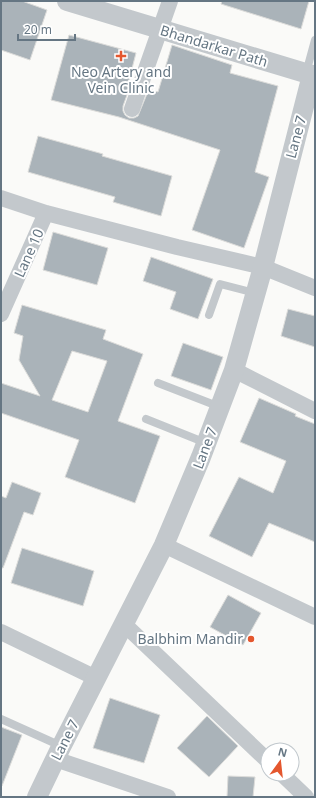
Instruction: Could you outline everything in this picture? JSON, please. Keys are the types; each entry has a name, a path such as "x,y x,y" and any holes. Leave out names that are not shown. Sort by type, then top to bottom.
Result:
{"street":[{"name":"Bhandarkar Path","path":"67,1 311,75"},
{"path":"132,109 170,1"},
{"name":"Lane 7","path":"37,797 164,546 207,443 234,370 256,293 311,75"},
{"path":"1,198 46,213 177,248 263,267 315,288"},
{"name":"Lane 10","path":"1,314 46,213"},
{"path":"234,370 315,411"},
{"path":"164,546 315,617"},
{"path":"124,624 260,753"},
{"path":"1,632 96,678"},
{"path":"58,753 168,797"},
{"path":"290,782 306,797"}],"lane":[{"path":"311,75 315,40"},
{"path":"209,315 220,284 256,293"},
{"path":"158,383 220,407"},
{"path":"146,419 207,443"},
{"path":"1,719 58,753"}],"building":[{"path":"1,1 22,1 47,10 30,60 1,50"},
{"path":"222,1 309,1 301,29 221,4"},
{"path":"69,35 136,53 128,84 131,84 123,106 125,115 129,118 138,116 149,89 158,92 172,45 232,65 230,73 278,86 255,172 269,177 244,248 192,230 220,150 119,117 51,100"},
{"path":"38,136 103,154 102,156 172,176 161,216 113,202 115,197 28,172"},
{"path":"53,232 108,248 97,285 43,270"},
{"path":"151,257 213,279 198,319 170,309 176,292 143,281"},
{"path":"22,305 106,330 103,339 143,354 118,421 160,436 135,503 65,477 79,440 1,413 1,383 40,396 19,360 23,336 14,333","holes":["72,351 107,361 88,412 52,400"]},
{"path":"288,309 315,316 315,347 281,336"},
{"path":"183,343 223,357 211,390 171,376"},
{"path":"259,398 315,424 315,542 269,523 252,557 209,536 239,477 273,493 286,461 240,442"},
{"path":"12,482 41,493 33,515 24,512 3,568 1,568 1,496 6,498"},
{"path":"22,548 94,571 83,606 11,583"},
{"path":"228,595 261,613 243,645 210,627"},
{"path":"110,698 160,715 144,763 93,748"},
{"path":"207,716 238,746 209,777 177,748"},
{"path":"1,727 22,735 2,786 1,786"},
{"path":"228,776 255,777 253,797 227,797"}],"place":[{"name":"Neo Artery and Vein Clinic","path":"121,56"},
{"name":"Balbhim Mandir","path":"251,639"}]}
